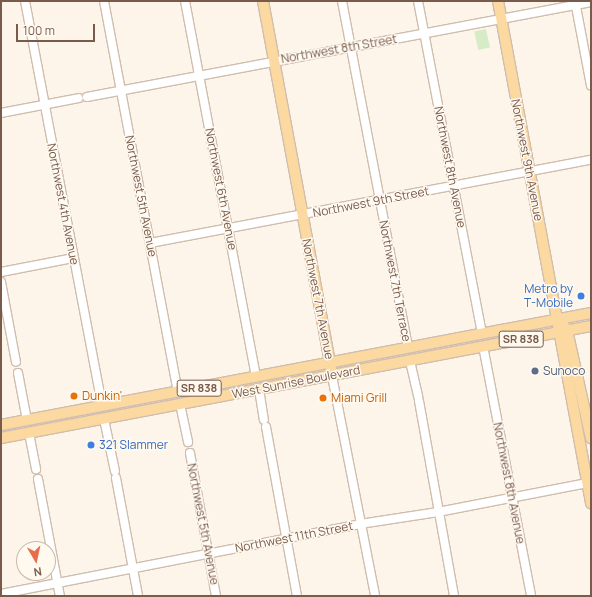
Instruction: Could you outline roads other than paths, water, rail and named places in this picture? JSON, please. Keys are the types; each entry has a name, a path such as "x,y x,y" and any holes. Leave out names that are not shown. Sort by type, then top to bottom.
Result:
{"main road":[{"name":"Northwest 7th Avenue","path":"263,1 332,376"},
{"name":"Northwest 9th Avenue","path":"498,1 558,319 588,403 591,438"},
{"name":"West Sunrise Boulevard","path":"1,425 330,364 591,313"},
{"name":"West Sunrise Boulevard","path":"1,438 591,326"},
{"name":"Northwest 9th Avenue","path":"563,331 591,503"},
{"path":"166,407 175,401 178,391"}],"street":[{"name":"Northwest 4th Avenue","path":"25,1 102,406"},
{"name":"Northwest 5th Avenue","path":"104,1 178,391"},
{"name":"Northwest 6th Avenue","path":"185,1 256,377"},
{"name":"Northwest 7th Terrace","path":"342,1 408,348"},
{"name":"Northwest 8th Avenue","path":"418,1 482,334"},
{"name":"Northwest 8th Street","path":"1,113 501,19 576,3 591,2"},
{"path":"576,3 591,86"},
{"name":"Northwest 9th Street","path":"150,243 591,160"},
{"path":"1,272 73,258"},
{"path":"1,282 16,362"},
{"name":"Northwest 8th Avenue","path":"483,346 531,596"},
{"path":"410,361 454,596"},
{"path":"18,373 27,420"},
{"name":"Northwest 7th Avenue","path":"332,376 375,596"},
{"path":"258,389 297,596"},
{"path":"180,404 188,442"},
{"path":"104,419 138,596"},
{"path":"29,433 36,469"},
{"name":"Northwest 5th Avenue","path":"190,453 216,596"},
{"path":"38,479 60,596"},
{"name":"Northwest 11th Street","path":"1,594 286,538 360,524 438,512 587,483"}],"place":[{"name":"Metro by T-Mobile","path":"581,296"},
{"name":"Sunoco","path":"535,371"},
{"name":"Dunkin'","path":"74,396"},
{"name":"Miami Grill","path":"323,398"},
{"name":"321 Slammer","path":"91,445"}]}
